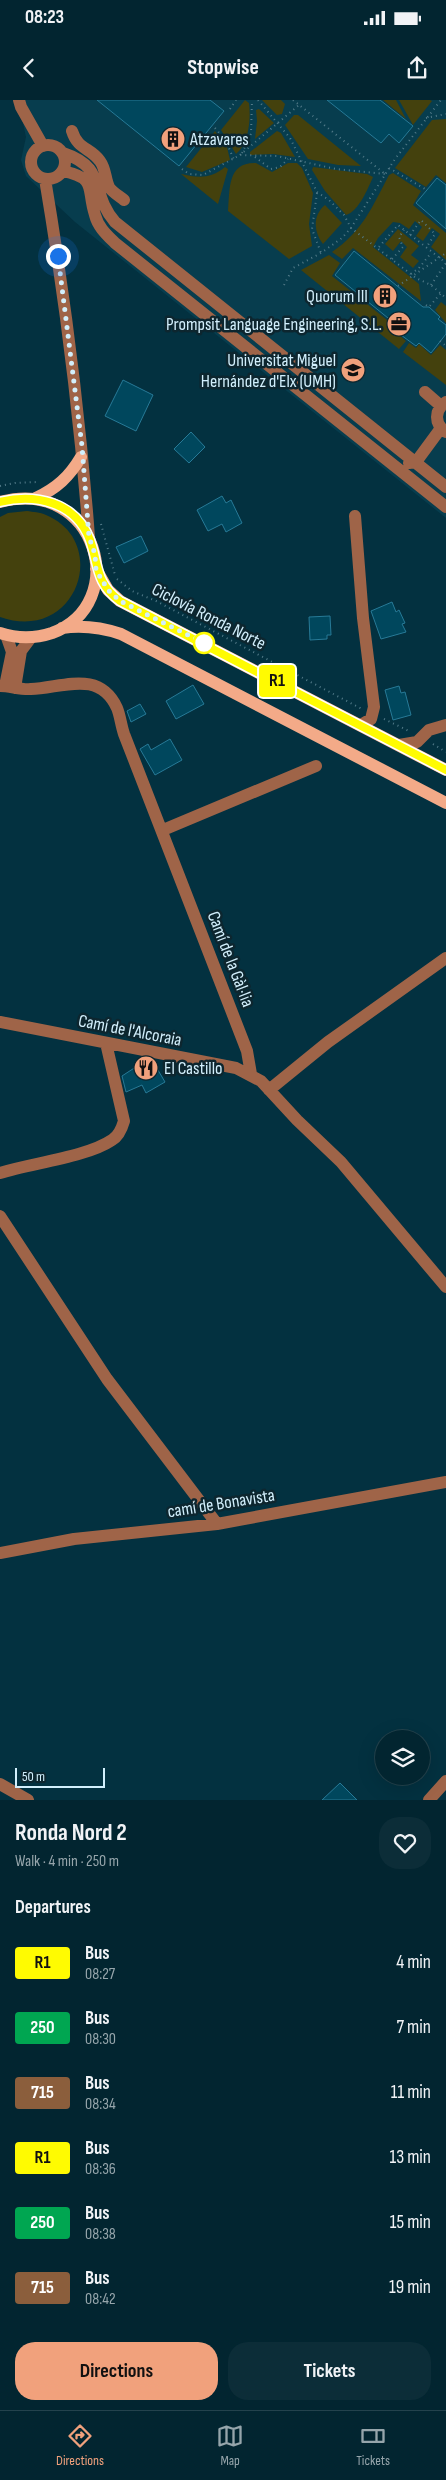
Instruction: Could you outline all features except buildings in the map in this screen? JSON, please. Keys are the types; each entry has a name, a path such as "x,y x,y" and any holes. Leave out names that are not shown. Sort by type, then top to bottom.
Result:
{"main road":[{"path":"36,498 58,486 70,475 82,457"},
{"path":"0,502 15,498 36,498 56,504 70,513 89,537 95,554 96,570 90,598 81,612 62,628"},
{"path":"96,570 108,590 120,601 446,770"},
{"path":"3,634 30,639 62,628 80,626 96,627 121,634 446,803"}],"street":[{"path":"19,100 43,146"},
{"path":"72,131 78,144 92,152 101,162 107,173 110,188 124,200"},
{"path":"63,153 65,159 63,171 55,177 45,179 36,173 31,163 34,152 43,146 54,146 63,153 84,161 94,175 102,203 114,222 446,487"},
{"path":"63,171 81,175 87,180 95,216 101,228 115,243 446,507"},
{"path":"45,179 61,275 82,457 89,537"},
{"path":"389,461 403,464 416,462 444,430 437,420 443,404 425,392"},
{"path":"416,462 417,472 434,497"},
{"path":"355,516 366,651 374,707 371,719 361,725"},
{"path":"3,634 12,652 7,686"},
{"path":"7,686 21,651 30,639"},
{"name":"Camí de la Gàl·lia","path":"7,686 30,689 78,682 92,684 106,693 117,708 124,734 163,830 247,1051 252,1074"},
{"path":"399,745 417,742 429,730 446,725"},
{"path":"163,830 316,766"},
{"path":"269,1090 328,1042 446,958"},
{"name":"Camí de l'Alcoraia","path":"0,1022 236,1068 252,1074"},
{"path":"0,1173 26,1165 87,1152 114,1140 122,1129 124,1121 106,1043"},
{"path":"252,1074 342,1162 446,1287"},
{"path":"0,1216 107,1379 216,1524"},
{"name":"camí de Bonavista","path":"0,1553 74,1539 216,1524 446,1482"},
{"path":"429,1800 446,1781"},
{"path":"0,1784 28,1800"}],"path":[{"path":"230,109 236,100"},
{"path":"240,155 251,134 252,100"},
{"path":"258,100 279,122 304,162 318,192 344,215 351,228 412,275 446,296"},
{"path":"293,100 385,174"},
{"path":"284,285 293,268 321,253 342,238 351,228 389,168 441,100"},
{"path":"182,169 189,174 203,175 234,160 299,105"},
{"path":"426,118 446,114"},
{"path":"215,128 226,141 234,160"},
{"path":"240,155 255,157 277,156 336,169 385,174"},
{"path":"255,157 271,169 280,167 288,159"},
{"path":"389,168 426,190"},
{"path":"318,192 312,229 321,253"},
{"path":"410,235 421,220 435,234 426,248"},
{"path":"378,247 398,225 446,263 431,285"},
{"path":"392,259 403,247 399,236 404,230"},
{"path":"412,275 432,252"},
{"path":"398,286 446,253"},
{"path":"426,305 428,307 441,293"},
{"path":"440,341 446,346"},
{"name":"Ciclovía Ronda Norte","path":"100,520 116,578 122,584 372,714 422,737 446,752"}],"shaded area":[{"name":"Universitat Miguel Hernández d'Elx (UMH)","path":"18,100 446,100 446,518 75,222 26,176 21,160 26,137"},
{"path":"245,100 249,103 248,131 244,144 236,154 221,130"},
{"path":"262,100 281,100 285,104 282,114 277,115"},
{"path":"383,100 396,100 406,119"},
{"path":"399,100 430,100 432,101 413,125"},
{"path":"259,109 274,123 255,139 256,110"},
{"path":"294,115 298,115 361,166 338,165 308,159 285,125"},
{"path":"446,119 446,183 436,175 426,187 395,168 432,120"},
{"path":"215,131 227,147 230,160 202,172 186,167"},
{"path":"277,131 281,133 295,157 273,154 250,155 250,152"},
{"path":"256,163 272,172 288,163 297,163 302,168 313,193 309,224 312,246 289,259 228,211 230,186 235,172 247,164"},
{"path":"225,167 228,169 218,204 181,174 209,176"},
{"path":"313,167 367,174 373,177 359,204 351,213 346,215 325,191 312,170"},
{"path":"393,173 421,191 413,205 446,233 446,260 431,247 440,234 432,228 423,241 416,236 422,227 415,221 409,229 400,223 393,222 378,238 373,247 419,284 421,301 353,248 342,259 332,252 352,236 366,218 389,175"},
{"path":"325,205 342,223 323,244 316,229 316,219"},
{"path":"398,229 419,246 411,255 419,261 413,268 400,257 407,247 401,241 393,251 385,244"},
{"path":"329,255 340,263 332,276 402,332 399,335 406,341 399,349 301,270"},
{"path":"441,302 446,306 446,323 435,310"},
{"path":"409,343 416,348 419,344 431,355 440,345 446,350 446,385 403,352"},
{"path":"27,511 46,515 66,528 77,546 80,566 76,586 66,604 49,616 27,621 0,617 0,517 8,513"}],"bus line":[{"name":"R1","path":"0,502 27,497 42,499 56,504 70,513 89,537 95,554 96,570 114,597 446,770"}],"place":[{"name":"Atzavares","path":"173,139"},
{"name":"Quorum III","path":"385,296"},
{"name":"Prompsit Language Engineering, S.L.","path":"399,324"},
{"name":"Universitat Miguel Hernández d'Elx (UMH)","path":"353,370"},
{"name":"El Castillo","path":"146,1068"}],"route":[{"path":"58,256 82,446 89,537 95,554 96,570 114,597 204,643"}]}
